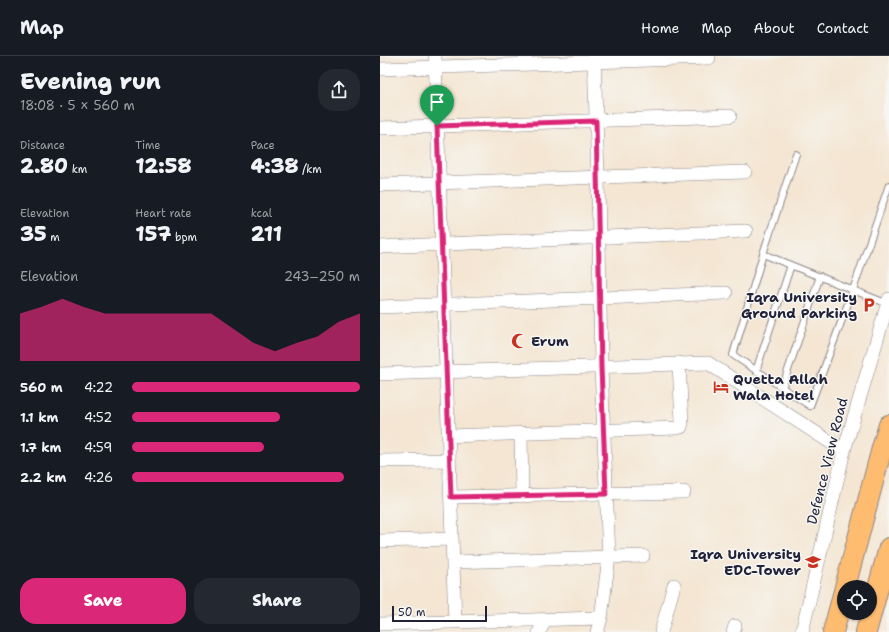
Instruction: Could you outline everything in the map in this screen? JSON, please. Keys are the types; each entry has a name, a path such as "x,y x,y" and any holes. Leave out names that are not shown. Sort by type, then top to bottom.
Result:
{"main road":[{"path":"847,580 889,425"},
{"path":"866,632 889,548"},
{"path":"833,632 837,617"}],"street":[{"path":"380,69 435,61 709,58"},
{"path":"594,59 600,237 601,367 609,557 601,618 597,632"},
{"path":"435,61 455,622"},
{"path":"380,128 730,116"},
{"path":"380,184 745,172"},
{"path":"380,247 746,231"},
{"path":"380,307 726,293"},
{"name":"Defence View Road","path":"802,632 844,451 888,301"},
{"path":"448,436 676,428 681,426 682,423 679,363"},
{"path":"380,374 708,363 844,451"},
{"path":"521,434 522,495"},
{"path":"380,461 449,460"},
{"path":"451,497 684,492"},
{"path":"380,541 452,539"},
{"path":"453,562 643,556"},
{"path":"661,632 674,585"},
{"path":"380,624 394,628 455,622 467,627 546,619 601,618"},
{"path":"539,632 546,619"}],"lane":[{"path":"796,154 763,254 733,355 810,406 853,290 889,185"},
{"path":"763,254 853,290 888,301"},
{"path":"756,371 791,265"},
{"path":"782,388 820,276"}],"place":[{"name":"Iqra University Ground Parking","path":"869,305"},
{"name":"Erum","path":"519,341"},
{"name":"Quetta Allah Wala Hotel","path":"721,387"},
{"name":"Iqra University EDC-Tower","path":"813,562"}],"route":[{"path":"596,121 600,237 601,367 606,494 451,497 437,126 596,121"}]}
